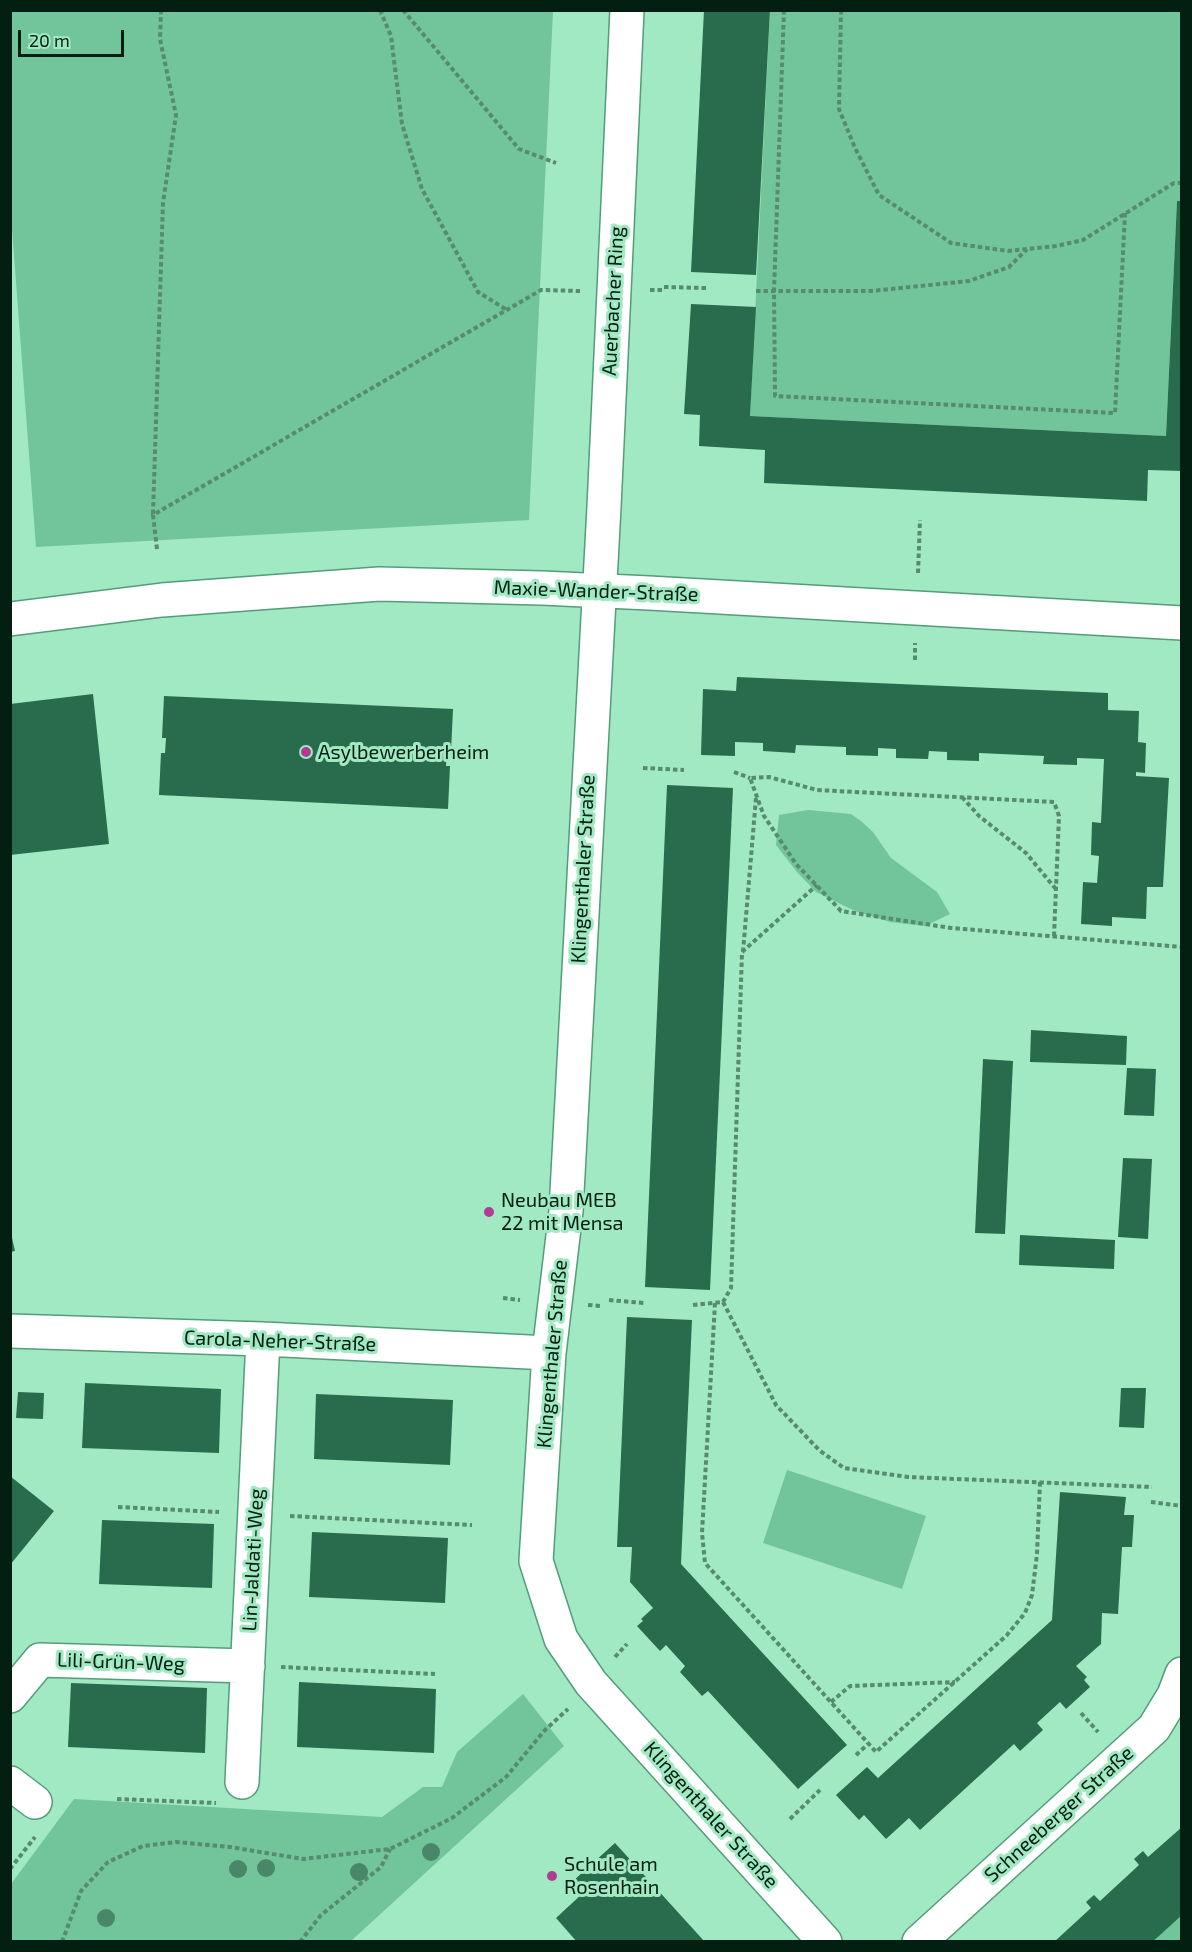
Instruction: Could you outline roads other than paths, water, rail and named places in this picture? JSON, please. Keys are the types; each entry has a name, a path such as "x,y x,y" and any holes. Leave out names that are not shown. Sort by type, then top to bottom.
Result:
{"street":[{"name":"Auerbacher Ring","path":"598,591 627,10"},
{"name":"Maxie-Wander-Straße","path":"10,619 162,600 379,584 598,591 1182,623"},
{"name":"Klingenthaler Straße","path":"598,591 566,1211 549,1353 536,1561 561,1639 591,1683 825,1941"},
{"name":"Carola-Neher-Straße","path":"10,1331 263,1339 549,1353"},
{"name":"Lin-Jaldati-Weg","path":"242,1782 263,1339"},
{"name":"Lili-Grün-Weg","path":"10,1695 40,1660 248,1666"},
{"name":"Schneeberger Straße","path":"919,1941 1154,1728 1174,1695 1182,1674"}],"place":[{"name":"Asylbewerberheim","path":"306,752"},
{"name":"Neubau MEB 22 mit Mensa","path":"489,1212"},
{"name":"Schule am Rosenhain","path":"552,1876"}]}
